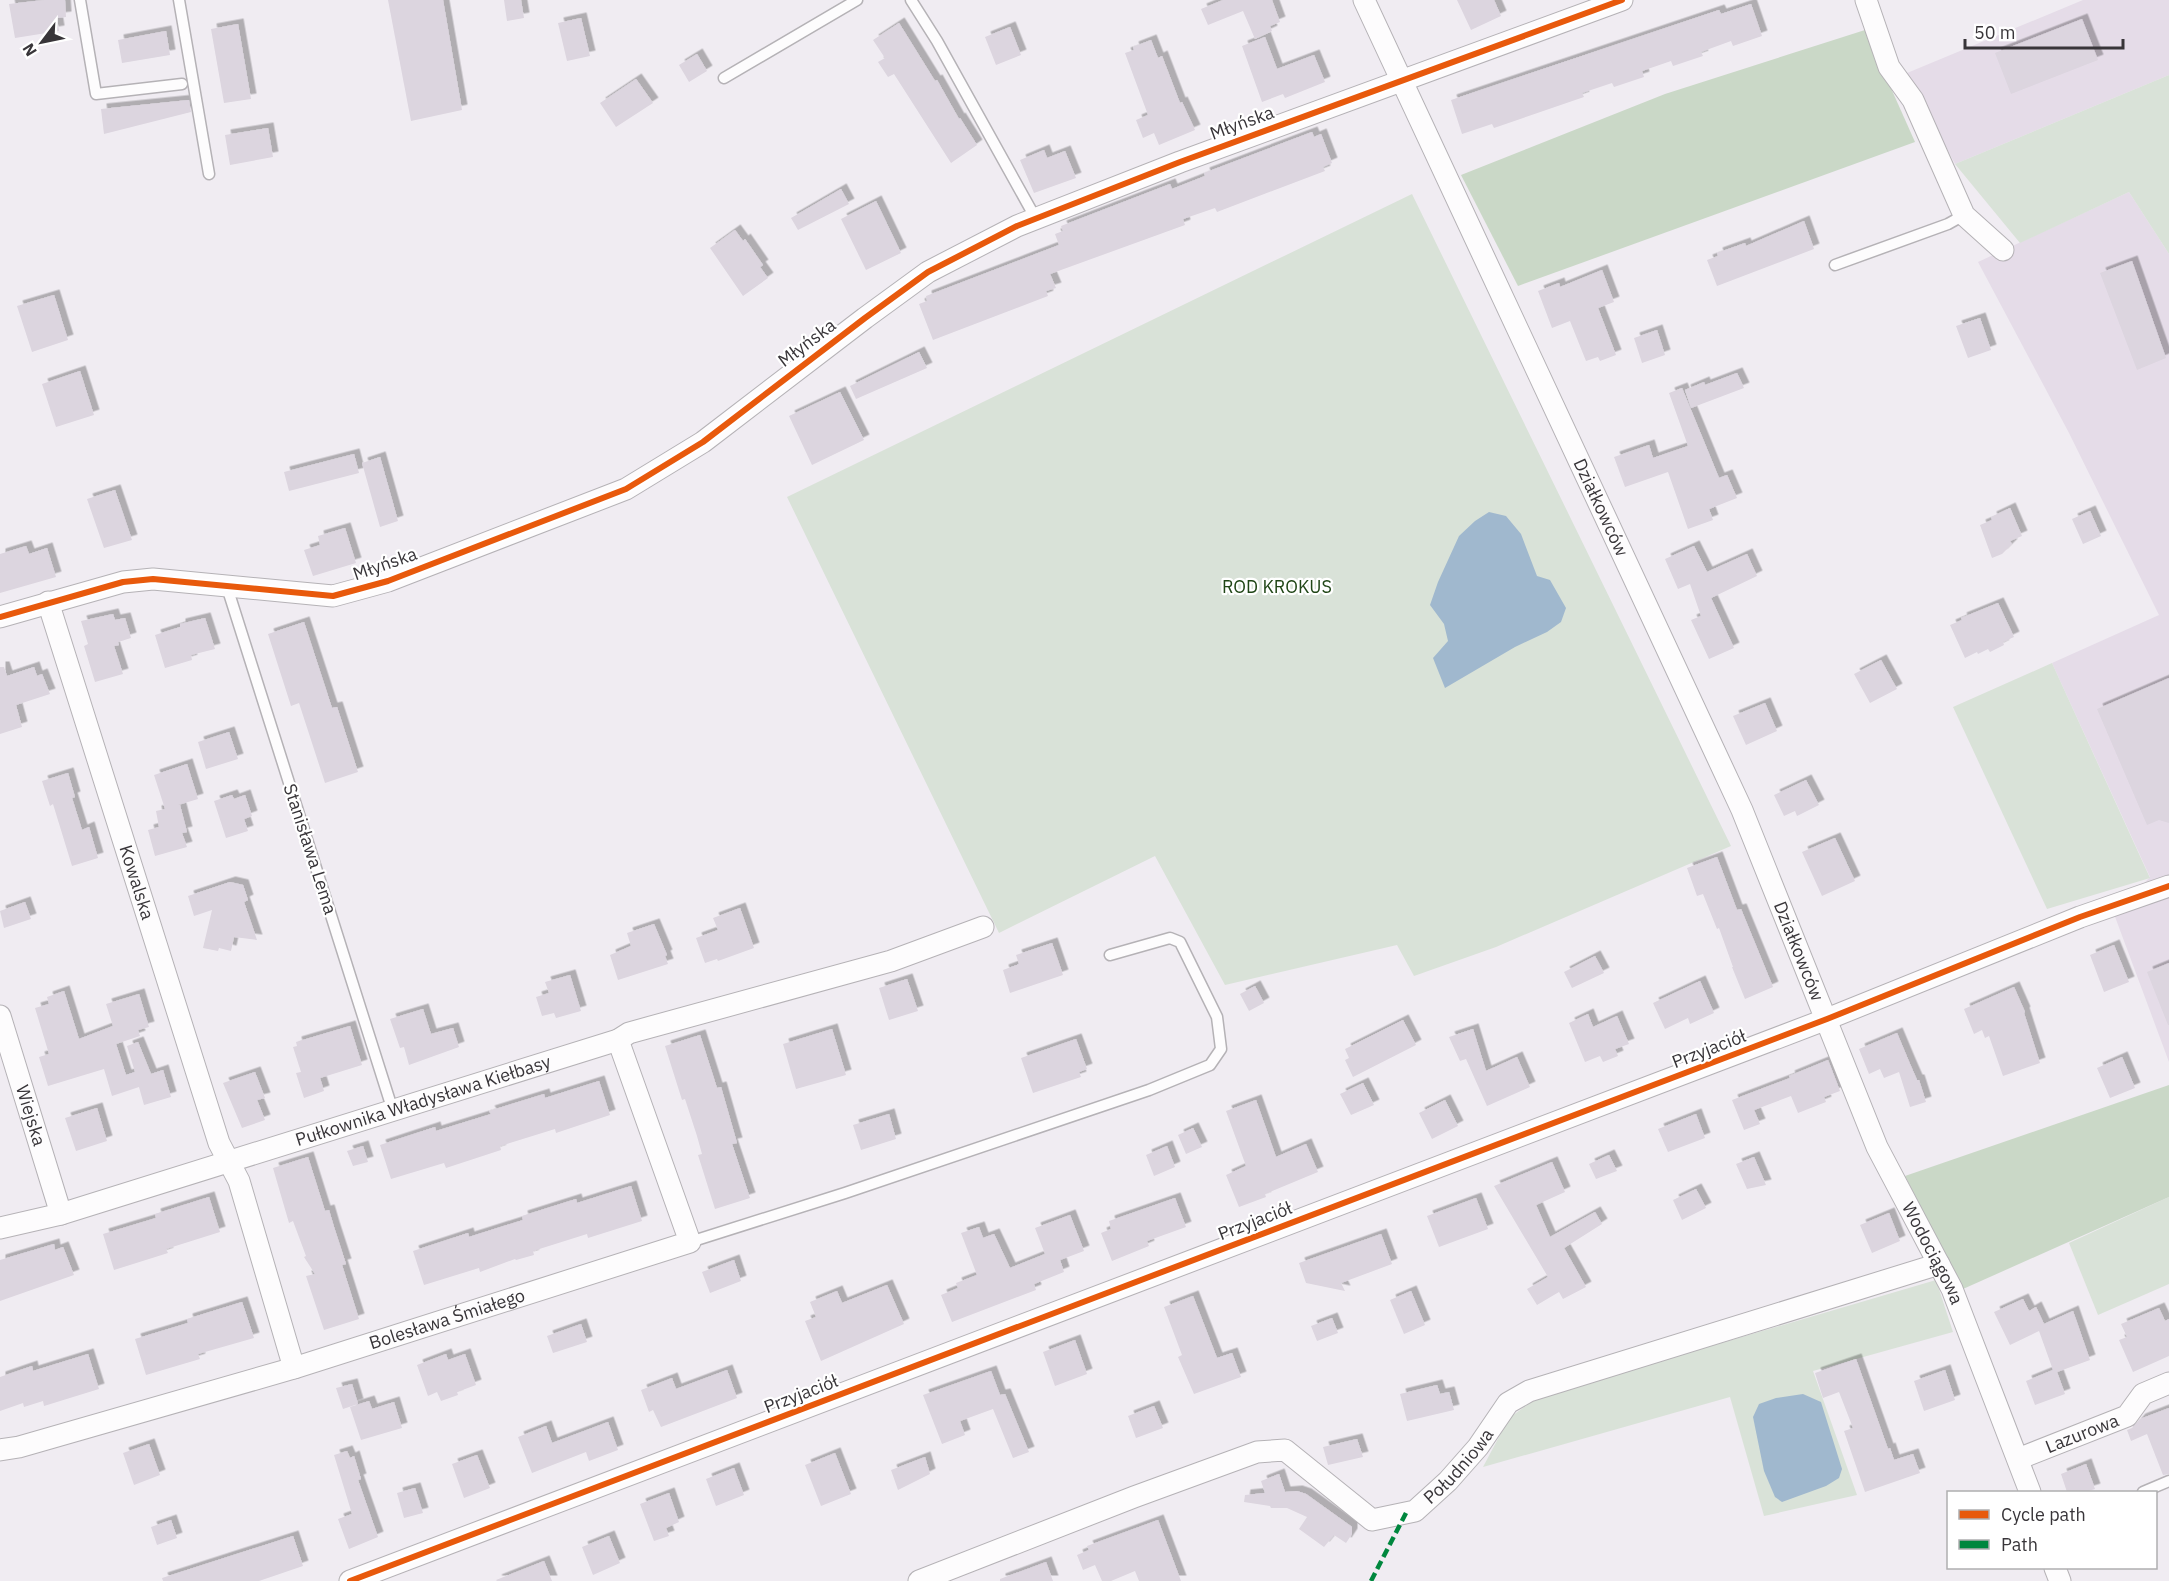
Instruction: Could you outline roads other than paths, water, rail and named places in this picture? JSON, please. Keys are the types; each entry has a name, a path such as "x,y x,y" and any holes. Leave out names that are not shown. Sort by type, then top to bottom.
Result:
{"street":[{"name":"Działkowców","path":"1364,0 1742,810 1827,1019"},
{"name":"Młyńska","path":"0,617 123,582 153,579 333,597 388,581 626,489 703,442 928,272 1017,226 1180,162 1622,0"},
{"path":"1866,0 1889,67 1913,100 1964,215 2003,250"},
{"name":"Kowalska","path":"48,602 219,1143 229,1162"},
{"name":"Przyjaciół","path":"350,1581 1827,1019 2080,917 2169,886"},
{"name":"Pułkownika Władysława Kiełbasy","path":"0,1228 61,1214 229,1162 618,1040 629,1033 891,961 983,927"},
{"name":"Wiejska","path":"0,1016 61,1214"},
{"name":"Wodociągowa","path":"1827,1019 1877,1147 1952,1289 2030,1491"},
{"path":"618,1040 690,1242"},
{"path":"229,1162 239,1180 294,1368"},
{"name":"Bolesława Śmiałego","path":"0,1450 19,1447 294,1368 690,1242"},
{"name":"Południowa","path":"919,1581 1134,1497 1257,1452 1285,1450 1372,1520 1414,1511 1448,1481 1478,1447 1508,1403 1528,1391 1939,1264"},
{"name":"Lazurowa","path":"2018,1459 2127,1416 2143,1395 2169,1383"}],"lane":[{"path":"80,0 96,94 182,84"},
{"path":"179,0 209,174"},
{"path":"724,78 857,0"},
{"path":"911,0 937,41 1036,219"},
{"path":"1835,265 1948,224 1964,215"},
{"name":"Stanisława Lema","path":"227,587 393,1111"},
{"path":"690,1242 845,1193 1115,1102 1210,1065 1221,1049 1217,1017 1180,942 1170,938 1110,955"},
{"path":"2145,1491 2169,1481"}],"water":[{"path":"1489,512 1506,516 1521,534 1537,576 1550,580 1566,608 1561,622 1547,632 1515,647 1445,688 1433,658 1448,641 1444,624 1430,605 1459,536"},
{"path":"1803,1394 1821,1402 1842,1469 1839,1478 1826,1486 1782,1502 1775,1497 1764,1471 1753,1417 1759,1404 1776,1398"}],"park label":[{"name":"ROD KROKUS","path":"1277,587"}]}
